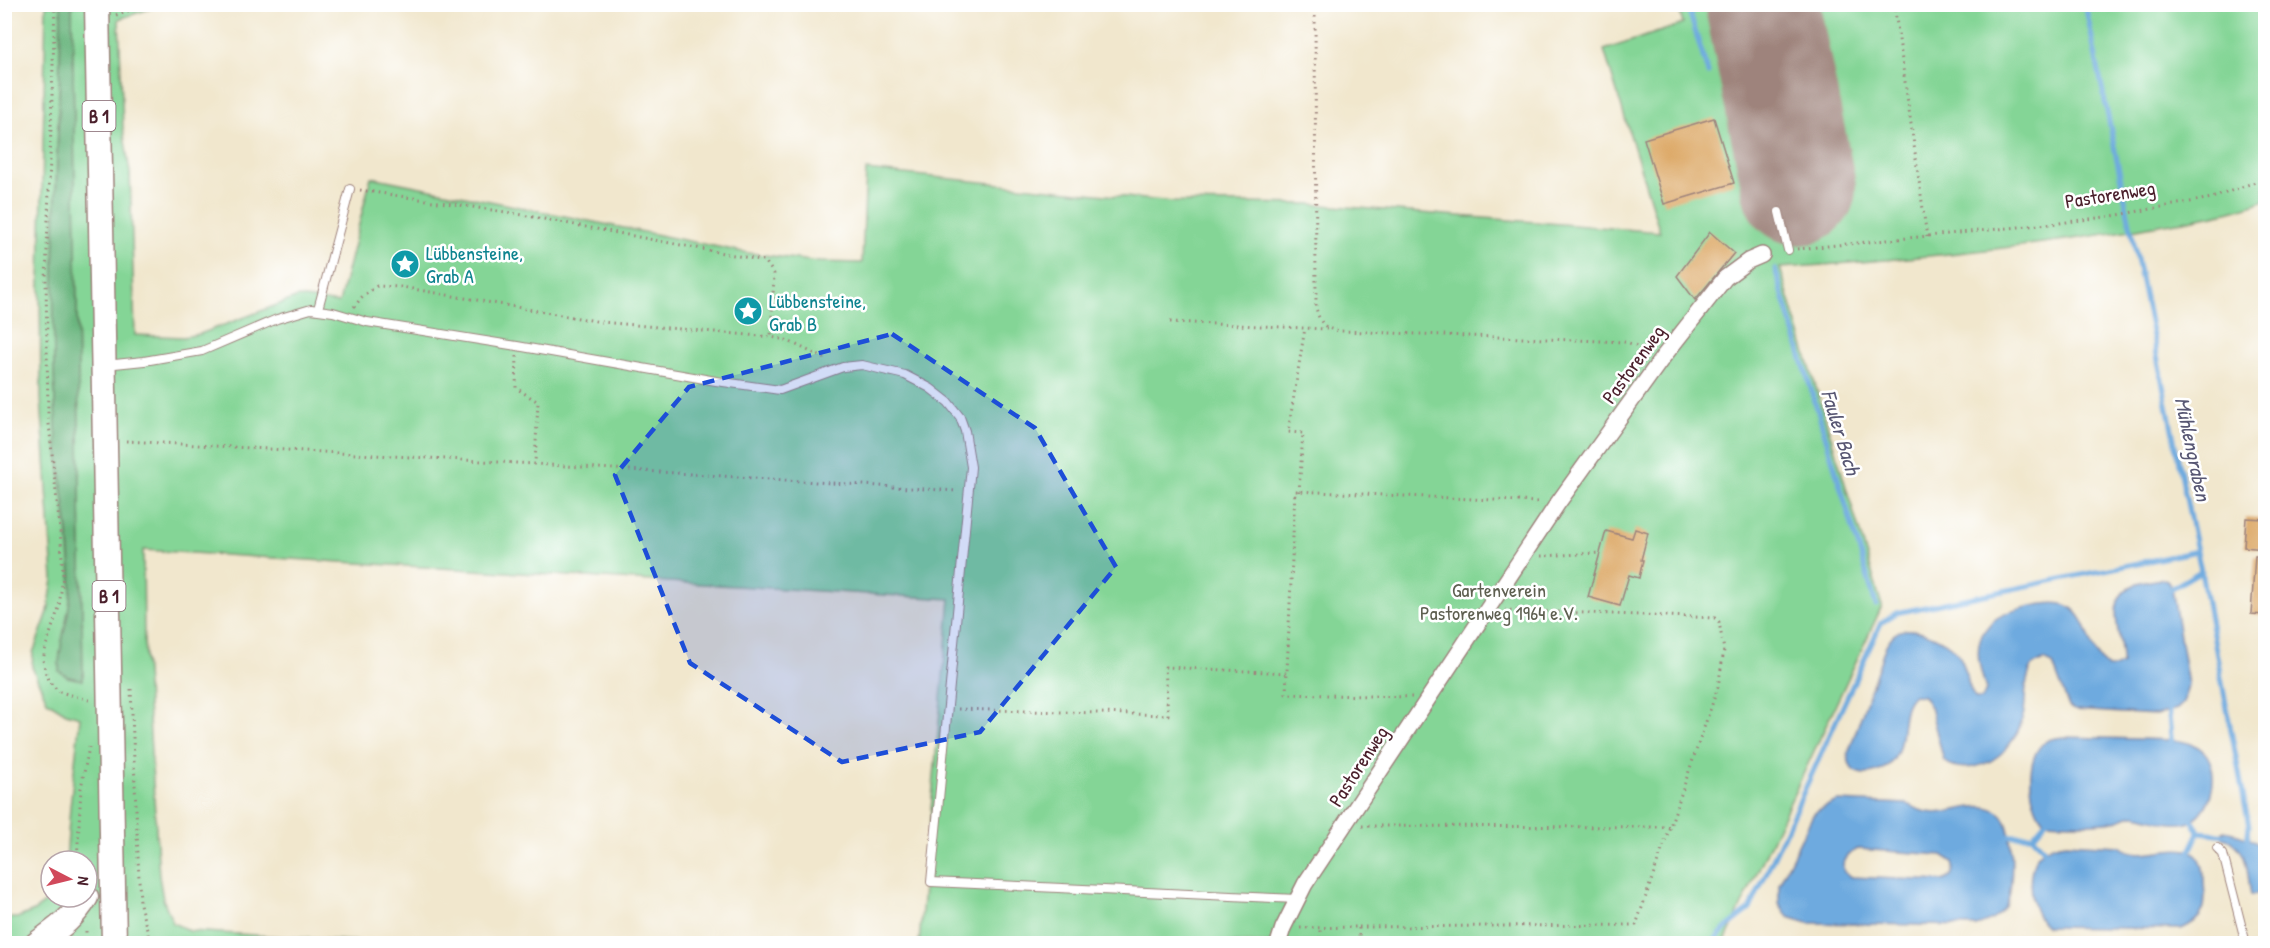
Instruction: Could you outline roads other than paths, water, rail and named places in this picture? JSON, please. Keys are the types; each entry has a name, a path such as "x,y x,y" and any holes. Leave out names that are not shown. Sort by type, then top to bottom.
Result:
{"main road":[{"name":"B 1","path":"97,13 114,944"},
{"name":"B 1","path":"99,871 112,846"},
{"name":"B 1","path":"37,944 64,925 78,909"}],"street":[{"name":"Pastorenweg","path":"1278,944 1297,899 1557,503 1663,357 1725,278 1748,261 1762,255"}],"lane":[{"path":"318,309 350,189"},
{"path":"1779,212 1788,250"},
{"path":"103,365 202,351 277,319 302,310 318,309 367,322 780,390 843,367 862,365 905,375 930,388 948,402 960,417 969,448 971,467 931,882 1297,899"},
{"path":"2217,848 2223,854 2246,944"}],"water":[{"path":"2160,579 2167,581 2172,588 2188,685 2183,703 2177,709 2156,715 2074,710 2069,707 2053,664 2044,660 2034,665 2028,676 2024,712 2018,731 2007,747 1993,760 1966,768 1954,767 1944,761 1930,707 1923,696 1914,695 1905,712 1899,746 1888,765 1877,772 1868,774 1856,772 1851,768 1848,754 1886,645 1895,633 1904,630 1919,631 1936,637 1951,647 1961,659 1973,694 1976,699 1982,699 1986,690 1978,652 1982,634 1993,621 2030,606 2052,603 2068,606 2079,615 2101,660 2107,668 2114,668 2122,664 2116,611 2118,601 2123,593 2132,586"},
{"path":"2064,737 2175,740 2195,745 2208,757 2212,767 2212,789 2209,800 2196,818 2181,823 2168,823 2133,815 2107,822 2045,822 2035,805 2031,769 2038,749 2045,742"},
{"path":"1837,801 1907,804 1933,813 1972,807 1991,808 2000,813 2005,820 2011,843 2011,887 2006,906 1993,919 1976,926 1808,923 1788,917 1779,903 1779,884 1813,815","holes":["1858,849 1942,855 1953,862 1952,874 1943,881 1852,877 1844,872 1843,867 1846,858"]},
{"path":"2223,831 2246,837 2265,851 2265,892 2251,895 2242,853 2232,841 2223,838"},
{"path":"2066,843 2120,846 2131,852 2184,850 2194,853 2201,862 2204,879 2205,901 2201,915 2181,929 2047,927 2041,921 2033,902 2030,880 2032,869 2040,853 2052,846"}],"waterway":[{"name":"Fauler Bach","path":"1687,4 1708,73"},
{"name":"Mühlengraben","path":"2085,4 2201,571 2249,826 2247,843"},
{"name":"Fauler Bach","path":"1775,269 1876,605"},
{"path":"1711,944 1727,927 1750,909 1881,623 1896,613 2197,551"},
{"path":"2167,593 2201,571"},
{"path":"2168,705 2172,747"},
{"path":"2189,814 2199,832 2228,835"},
{"path":"2033,836 2045,822"},
{"path":"2190,851 2199,832"},
{"path":"2010,836 2033,836"},
{"path":"2033,836 2044,850"},
{"name":"Mühlengraben","path":"2262,885 2266,898"},
{"path":"2260,944 2266,934"}],"place":[{"name":"Lübbensteine, Grab A","path":"405,264"},
{"name":"Lübbensteine, Grab B","path":"748,311"}],"park label":[{"name":"Gartenverein Pastorenweg 1964 e.V.","path":"1499,600"}]}
